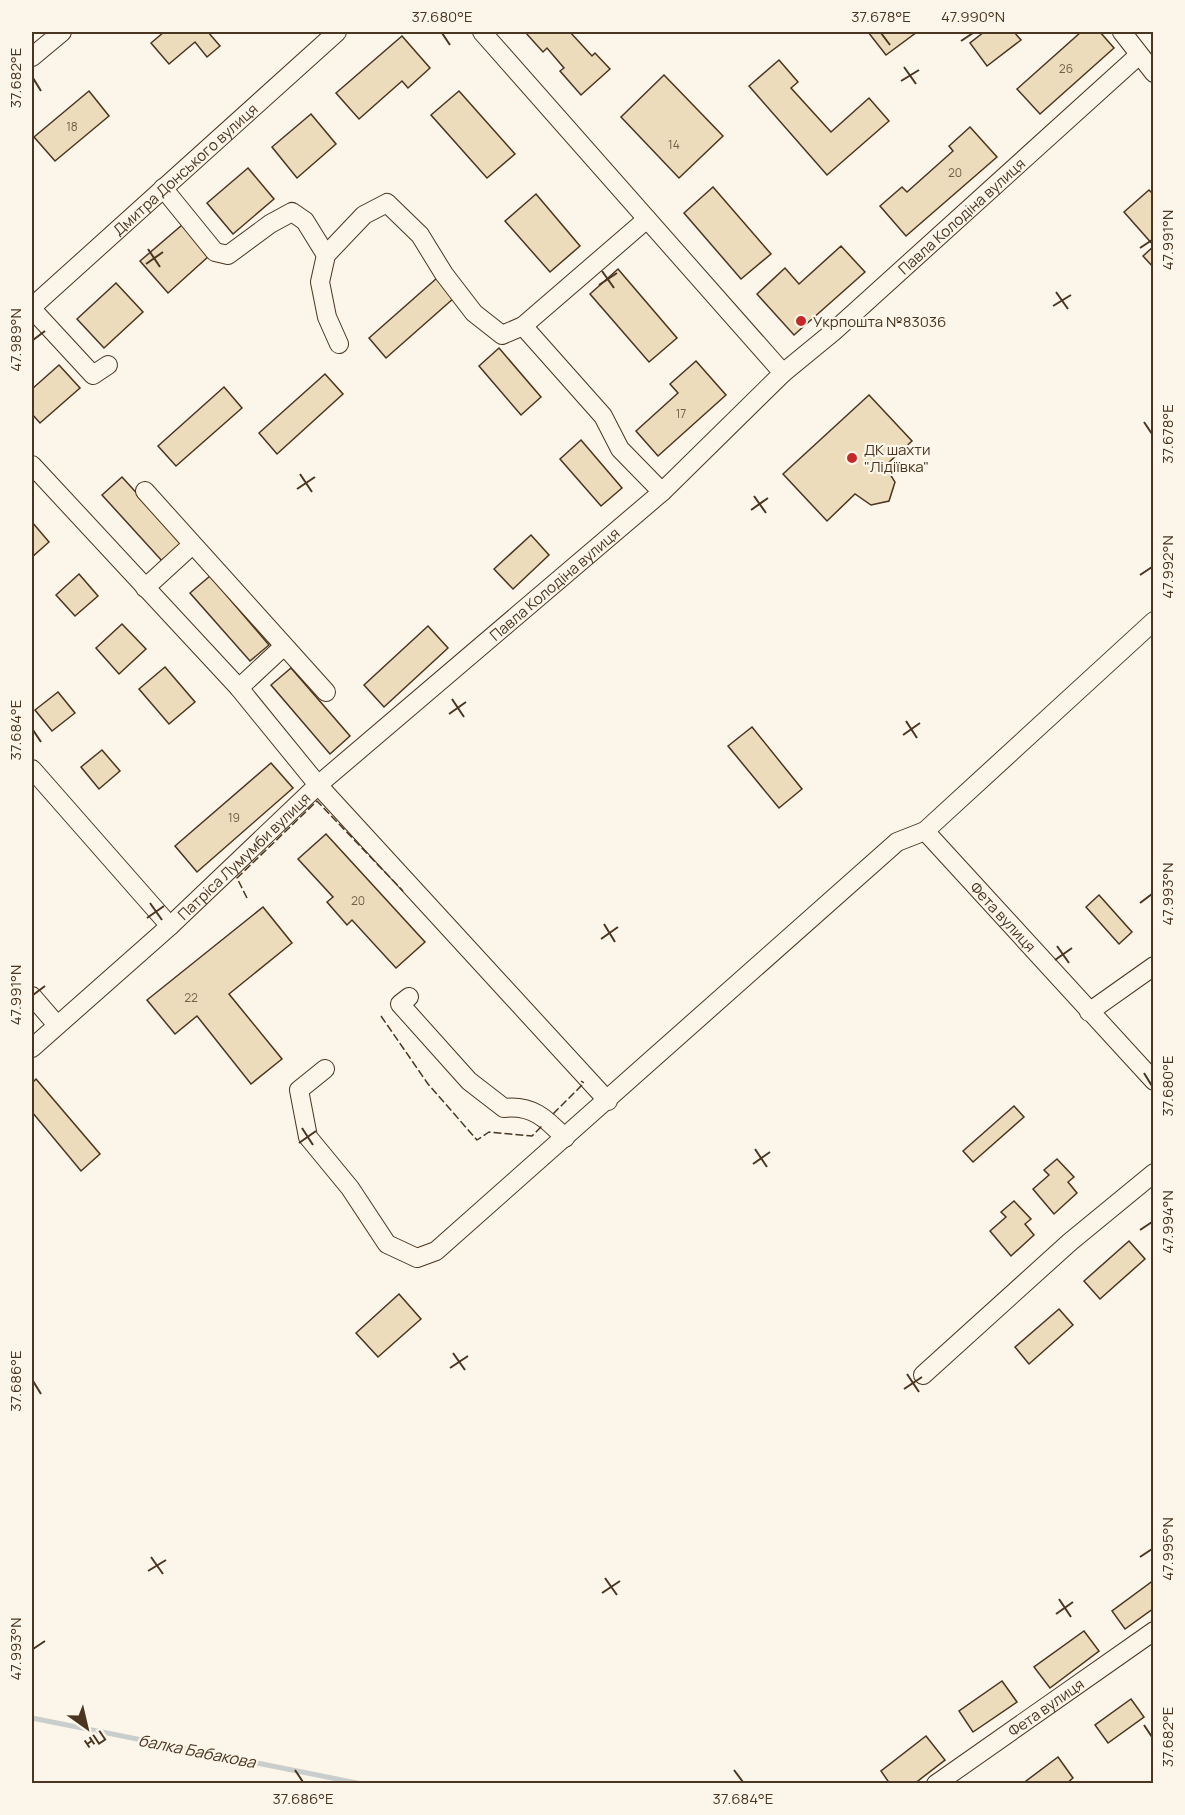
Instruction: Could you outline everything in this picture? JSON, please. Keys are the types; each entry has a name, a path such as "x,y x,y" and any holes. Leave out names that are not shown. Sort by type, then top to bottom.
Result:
{"street":[{"path":"32,57 62,32"},
{"name":"Дмитра Донського вулиця","path":"32,308 337,32"},
{"path":"482,32 783,373"},
{"path":"1122,32 1154,73"},
{"name":"Павла Колодіна вулиця","path":"318,785 662,492 783,373 833,332 1139,55"},
{"path":"163,188 215,252 228,255 270,224 292,212 305,221 326,255"},
{"path":"339,344 327,317 320,282 326,255 364,215 387,203 420,235 444,274 474,313 502,335 523,326 647,219"},
{"path":"32,308 93,375 108,364"},
{"path":"523,326 603,416 620,449 662,492"},
{"path":"32,465 238,688 318,785 608,1101"},
{"path":"145,491 283,647 326,692"},
{"path":"145,588 192,545"},
{"path":"325,1069 299,1090 308,1137 350,1188 387,1244 417,1258 436,1251 608,1101 897,842 925,831 1154,621"},
{"path":"238,688 283,647"},
{"name":"Патріса Лумумби вулиця","path":"32,770 170,926"},
{"name":"Патріса Лумумби вулиця","path":"32,1048 170,926 318,785"},
{"name":"Фета вулиця","path":"925,831 1154,1082"},
{"path":"1089,1012 1154,966"},
{"path":"32,996 57,1025"},
{"path":"400,1004 441,1047 469,1081 504,1108 522,1106 548,1121 565,1138"},
{"path":"922,1375 1070,1242 1154,1173"},
{"name":"Фета вулиця","path":"936,1784 1154,1630"}],"building":[{"path":"164,32 208,32 220,46 207,57 195,42 169,64 151,43"},
{"path":"525,32 570,32 592,56 595,53 610,69 581,95 560,71 564,68 547,48 543,52"},
{"path":"868,32 917,32 886,55"},
{"path":"984,32 1014,32 1021,40 987,66 970,43"},
{"path":"1081,32 1100,32 1114,48 1040,114 1017,89"},
{"path":"402,36 430,68 408,88 402,81 359,119 336,93"},
{"path":"779,60 798,82 791,88 831,132 869,98 889,121 827,175 749,86"},
{"path":"664,75 723,136 679,178 621,117"},
{"path":"89,91 109,116 55,161 34,137"},
{"path":"459,91 515,154 487,178 431,115"},
{"path":"311,114 336,144 297,178 272,147"},
{"path":"970,127 997,157 906,236 880,206 902,187 907,192 953,151 949,146"},
{"path":"248,168 274,199 233,234 207,203"},
{"path":"713,187 771,254 741,279 684,213"},
{"path":"1149,190 1154,195 1154,246 1124,212"},
{"path":"536,194 580,246 550,272 505,221"},
{"path":"182,225 209,256 168,293 140,261"},
{"path":"841,246 865,272 794,335 757,294 785,268 799,284"},
{"path":"1154,246 1154,268 1143,256"},
{"path":"618,269 677,338 649,362 590,294"},
{"path":"437,278 454,298 386,358 369,338"},
{"path":"116,283 143,312 104,348 77,319"},
{"path":"499,348 541,397 521,415 479,366"},
{"path":"696,361 726,395 658,456 636,431 678,393 670,384"},
{"path":"59,365 80,388 40,423 32,414 32,389"},
{"path":"325,374 343,394 277,454 259,433"},
{"path":"224,387 242,408 176,466 158,446"},
{"path":"869,395 912,441 885,466 895,482 889,501 871,505 855,494 827,521 783,474"},
{"path":"581,440 622,488 601,506 560,459"},
{"path":"122,477 183,544 163,562 102,495"},
{"path":"32,522 49,542 32,557"},
{"path":"531,535 549,555 513,589 494,569"},
{"path":"79,574 98,596 75,616 56,595"},
{"path":"210,576 269,645 250,661 190,593"},
{"path":"122,624 146,649 119,674 96,648"},
{"path":"428,626 448,648 384,707 364,685"},
{"path":"165,667 195,702 169,724 139,689"},
{"path":"291,668 350,736 330,754 271,685"},
{"path":"58,692 75,713 52,731 35,710"},
{"path":"752,727 802,789 779,808 728,746"},
{"path":"102,750 120,771 99,789 81,767"},
{"path":"271,763 293,788 197,872 175,846"},
{"path":"326,834 425,942 396,968 352,920 347,925 327,902 333,897 298,859"},
{"path":"1099,895 1132,932 1119,944 1086,907"},
{"path":"263,907 292,943 229,994 282,1059 251,1084 197,1016 175,1034 147,1000"},
{"path":"36,1079 100,1154 81,1171 32,1112 32,1083"},
{"path":"1014,1106 1024,1117 973,1162 963,1151"},
{"path":"1057,1159 1074,1177 1068,1182 1077,1193 1054,1214 1033,1189 1049,1175 1044,1170"},
{"path":"1014,1201 1031,1219 1025,1224 1034,1235 1011,1256 990,1231 1006,1217 1001,1212"},
{"path":"1129,1241 1145,1259 1100,1299 1084,1281"},
{"path":"399,1294 421,1319 378,1357 356,1333"},
{"path":"1059,1309 1073,1325 1029,1364 1015,1347"},
{"path":"1154,1580 1154,1608 1125,1629 1112,1611"},
{"path":"1084,1631 1099,1651 1050,1688 1034,1667"},
{"path":"1002,1681 1017,1702 973,1732 959,1711"},
{"path":"1131,1699 1144,1717 1108,1743 1095,1725"},
{"path":"926,1736 945,1760 914,1784 890,1784 881,1771"},
{"path":"1058,1757 1073,1778 1066,1784 1022,1784"}],"waterway":[{"name":"балка Бабакова","path":"32,1718 362,1784"}],"fence":[{"path":"247,898 237,878 317,801 403,891"},
{"path":"381,1016 428,1084 477,1140 489,1132 532,1136 542,1126"},
{"path":"553,1114 584,1083 581,1081"}],"place":[{"name":"Укрпошта №83036","path":"801,321"},
{"name":"ДК шахти \"Лідіївка\"","path":"852,458"}]}
